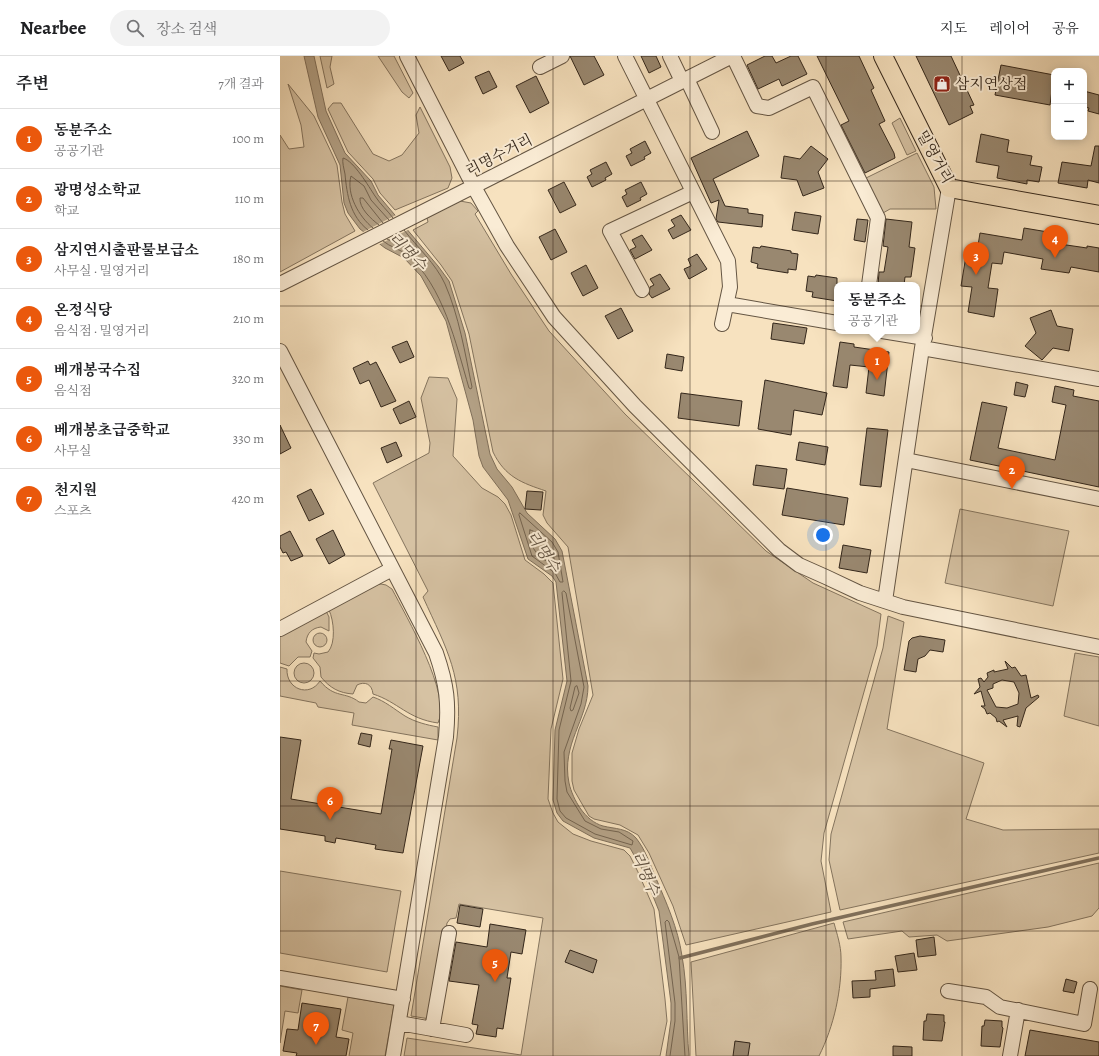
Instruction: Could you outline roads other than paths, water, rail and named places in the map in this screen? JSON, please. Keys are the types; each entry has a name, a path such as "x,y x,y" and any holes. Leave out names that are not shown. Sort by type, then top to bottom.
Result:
{"main road":[{"name":"밀영거리","path":"882,56 949,188 1099,215"}],"street":[{"path":"407,56 474,187 507,246 554,317 635,406 779,550 799,565 860,593 902,607 1099,647"},
{"path":"540,67 562,56"},
{"path":"625,56 728,262 730,287 722,324"},
{"path":"670,56 712,132"},
{"path":"733,56 757,106 769,108 813,88 878,218 868,282"},
{"name":"리명수거리","path":"280,284 733,56"},
{"path":"885,601 949,188"},
{"path":"642,290 610,231 693,192"},
{"path":"727,304 834,322"},
{"path":"892,334 924,343 1099,378"},
{"path":"280,351 436,652 446,682 448,701 446,737 393,1056"},
{"path":"906,460 1099,499"},
{"path":"280,629 392,569"},
{"path":"432,1029 449,933"},
{"path":"280,978 403,999"},
{"path":"948,990 986,997 1000,1007 1084,1024 1090,989"},
{"path":"1010,1056 1018,1010"},
{"path":"399,1023 466,1035"}],"water":[{"name":"리명수","path":"304,56 314,56 326,111 345,153 371,181 378,195 449,281 465,333 490,454 497,469 512,487 527,513 555,539 562,551 588,686 584,710 571,744 568,769 569,783 573,796 585,815 603,826 629,832 639,842 647,857 678,935 684,968 689,1056 666,1056 671,1020 671,1003 659,911 642,869 630,848 594,838 563,821 557,813 553,800 555,730 567,681 556,582 552,576 528,559 508,500 483,467 479,456 473,420 446,321 421,276 404,258 385,248 360,229 348,213 344,203 340,165 318,117"}],"waterway":[{"path":"680,958 812,924 1099,858"}],"place":[{"name":"삼지연상점","path":"942,84"},
{"name":"온정식당","path":"1055,258"},
{"name":"삼지연시출판물보급소","path":"976,275"},
{"name":"동분주소","path":"877,380"},
{"name":"광명성소학교","path":"1012,489"},
{"name":"베개봉초급중학교","path":"330,820"},
{"name":"베개봉국수집","path":"495,982"},
{"name":"천지원","path":"316,1045"}]}
